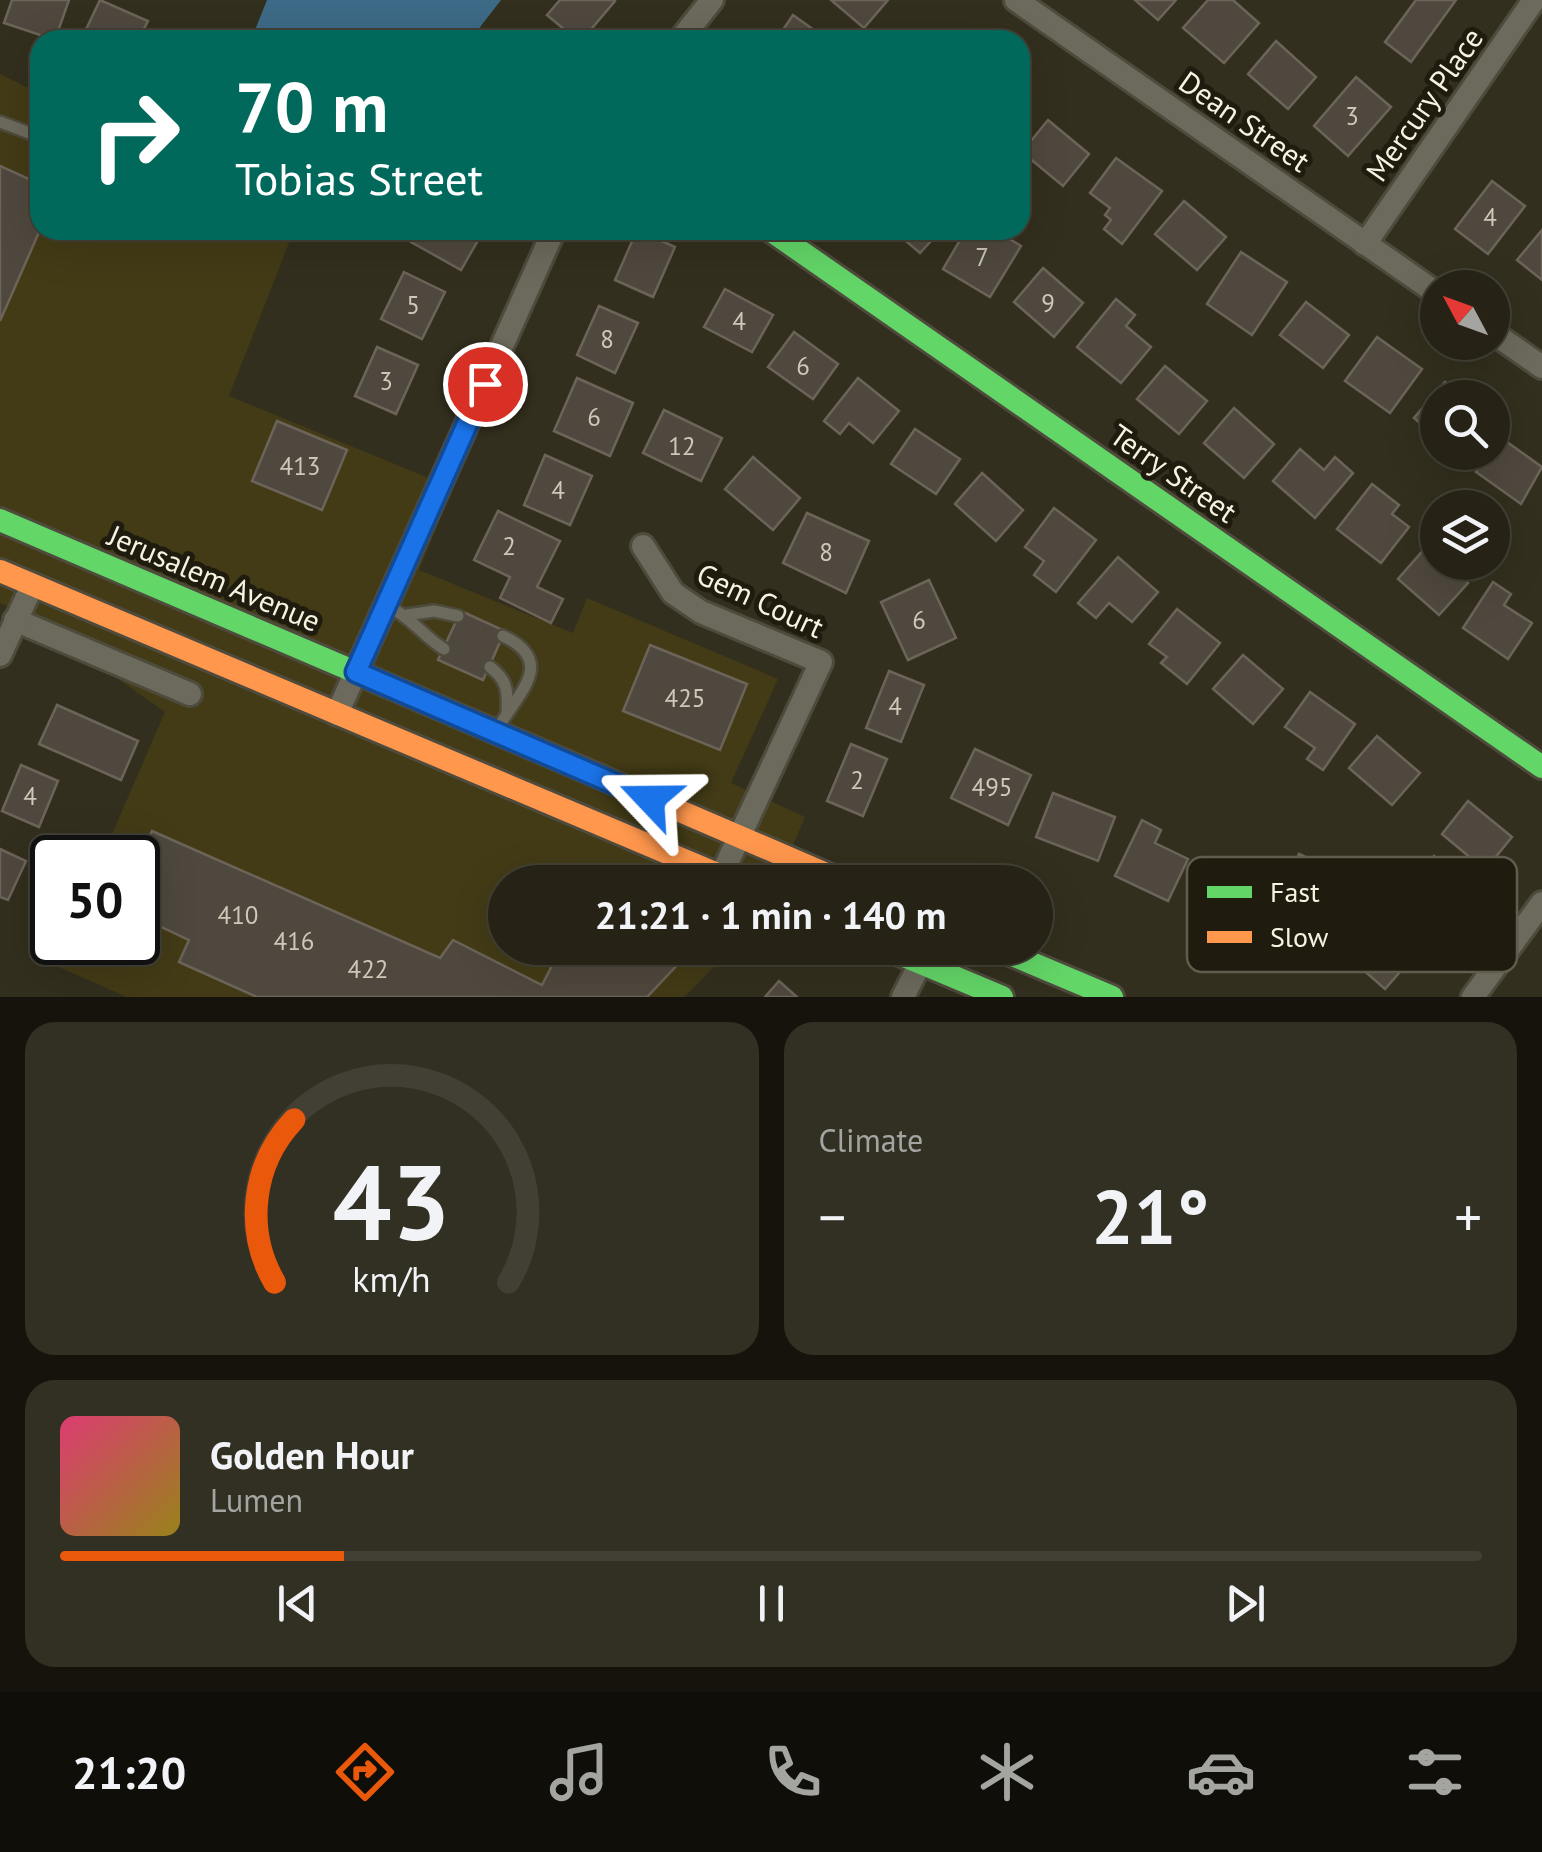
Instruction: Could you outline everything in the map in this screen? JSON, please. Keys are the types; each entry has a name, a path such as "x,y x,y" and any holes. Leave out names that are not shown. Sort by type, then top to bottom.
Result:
{"main road":[{"name":"Terry Street","path":"784,240 1542,767"},
{"name":"Jerusalem Avenue","path":"0,520 805,865"},
{"path":"0,571 696,865"},
{"path":"942,965 1002,997"},
{"path":"1036,965 1112,997"}],"street":[{"path":"688,30 712,0"},
{"name":"Dean Street","path":"1016,0 1420,282"},
{"name":"Mercury Place","path":"1365,244 1534,0"},
{"path":"337,714 356,672 398,611 550,240"},
{"path":"1510,345 1542,367"},
{"name":"Gem Court","path":"643,546 673,593 701,612 821,662 740,837 733,865"},
{"path":"0,655 32,586"},
{"path":"15,620 190,694"},
{"path":"1517,937 1542,903"},
{"path":"903,997 920,965"},
{"path":"1473,997 1491,972"}],"lane":[{"path":"0,122 30,133"},
{"path":"398,611 458,616"},
{"path":"398,611 444,649"},
{"path":"496,732 508,709 528,686 531,662 521,645 503,636"},
{"path":"490,667 501,675 508,689 508,709"}],"shaded area":[{"path":"0,74 30,89 30,240 290,240 229,396 453,488 419,570 573,633 587,598 778,679 731,783 805,817 784,865 488,865 488,965 716,965 684,997 127,997 54,965 160,965 160,835 112,835 165,712 33,619 0,603"}],"water":[{"path":"267,0 501,0 478,30 255,30"}],"building":[{"path":"12,0 69,0 58,30 30,32 4,23"},
{"path":"100,0 148,21 143,30 86,30"},
{"path":"560,0 615,1 590,30 565,30 547,15"},
{"path":"831,0 888,0 864,28"},
{"path":"1135,0 1176,0 1158,20"},
{"path":"1208,0 1233,0 1259,23 1224,63 1183,28"},
{"path":"1416,0 1456,0 1411,62 1385,42"},
{"path":"793,15 814,30 783,30"},
{"path":"1276,41 1316,77 1288,109 1248,74"},
{"path":"1356,77 1391,107 1348,156 1314,126"},
{"path":"1048,120 1089,154 1063,186 1030,159 1030,142"},
{"path":"1116,158 1162,191 1122,244 1104,229 1111,220 1105,215 1110,208 1090,193"},
{"path":"0,166 30,180 30,240 36,240 0,321"},
{"path":"1492,181 1525,206 1488,254 1455,229"},
{"path":"1184,201 1226,237 1197,270 1155,234"},
{"path":"1542,230 1542,280 1517,260"},
{"path":"412,240 478,240 461,270"},
{"path":"633,240 659,240 675,247 653,297 615,280"},
{"path":"905,240 932,240 920,253"},
{"path":"960,240 1011,240 1021,246 990,297 943,269"},
{"path":"1241,252 1287,282 1252,335 1207,304"},
{"path":"1043,268 1083,303 1054,337 1014,302"},
{"path":"404,272 445,292 422,339 381,319"},
{"path":"725,289 773,315 752,352 704,327"},
{"path":"1116,299 1135,315 1126,326 1151,347 1121,383 1077,347"},
{"path":"1306,302 1349,335 1323,368 1280,335"},
{"path":"599,306 638,323 615,373 577,355"},
{"path":"794,332 838,364 813,399 768,367"},
{"path":"1377,337 1422,369 1390,413 1345,381"},
{"path":"377,347 418,365 396,414 355,396"},
{"path":"1165,366 1207,401 1179,434 1137,399"},
{"path":"577,378 633,403 610,456 554,431"},
{"path":"858,378 899,411 873,443 849,423 840,434 824,421"},
{"path":"1234,408 1274,444 1244,478 1204,443"},
{"path":"664,410 722,438 701,481 643,453"},
{"path":"277,421 347,450 322,510 252,481"},
{"path":"915,429 960,459 936,494 891,464"},
{"path":"1510,444 1542,467 1521,504 1510,496 1510,490 1501,490 1476,472 1510,470"},
{"path":"1300,449 1324,470 1335,457 1353,473 1315,518 1273,481"},
{"path":"545,455 592,476 570,525 524,505"},
{"path":"753,457 800,498 773,530 725,489"},
{"path":"982,473 1023,510 996,541 955,504"},
{"path":"1372,484 1399,505 1392,514 1409,527 1381,563 1337,529"},
{"path":"1054,508 1096,540 1056,592 1034,575 1044,561 1025,547"},
{"path":"498,511 560,541 537,587 563,599 551,623 500,598 510,577 474,560"},
{"path":"807,513 869,541 846,593 783,563"},
{"path":"1420,554 1420,580 1468,583 1439,615 1398,579"},
{"path":"1118,557 1158,592 1132,622 1109,603 1096,618 1078,603"},
{"path":"929,580 956,638 908,660 881,602"},
{"path":"1493,582 1511,594 1504,605 1532,623 1508,659 1463,628"},
{"path":"1177,609 1220,643 1187,684 1161,663 1167,657 1149,644"},
{"path":"461,611 505,631 483,680 438,660"},
{"path":"650,645 747,684 720,750 623,711"},
{"path":"1243,655 1283,689 1253,724 1213,689"},
{"path":"889,671 924,685 901,742 866,728"},
{"path":"1310,692 1355,724 1323,770 1307,759 1315,748 1285,727"},
{"path":"57,705 138,741 121,780 39,744"},
{"path":"1377,736 1420,773 1392,805 1349,768"},
{"path":"851,744 887,759 863,816 827,801"},
{"path":"975,749 1031,775 1008,825 951,798"},
{"path":"21,765 58,781 39,827 2,811"},
{"path":"1053,793 1115,817 1098,861 1036,837"},
{"path":"1468,801 1512,837 1496,857 1469,857 1442,834"},
{"path":"1142,820 1161,830 1155,843 1187,859 1168,901 1115,876"},
{"path":"152,831 440,958 453,940 488,958 488,965 502,965 542,985 552,965 677,965 647,997 257,997 179,962 189,940 160,926 160,835 150,835"},
{"path":"0,849 26,861 8,900 0,897"},
{"path":"1366,972 1400,972 1385,989"},
{"path":"779,981 797,997 765,997"}],"traffic: fast":[{"path":"784,240 1542,767"},
{"path":"0,520 566,762"},
{"path":"926,965 1002,997"},
{"path":"1036,965 1112,997"}],"traffic: slow":[{"path":"0,571 696,865"},
{"path":"566,762 805,865"}],"route":[{"path":"485,384 389,607 356,672 650,799"}]}
